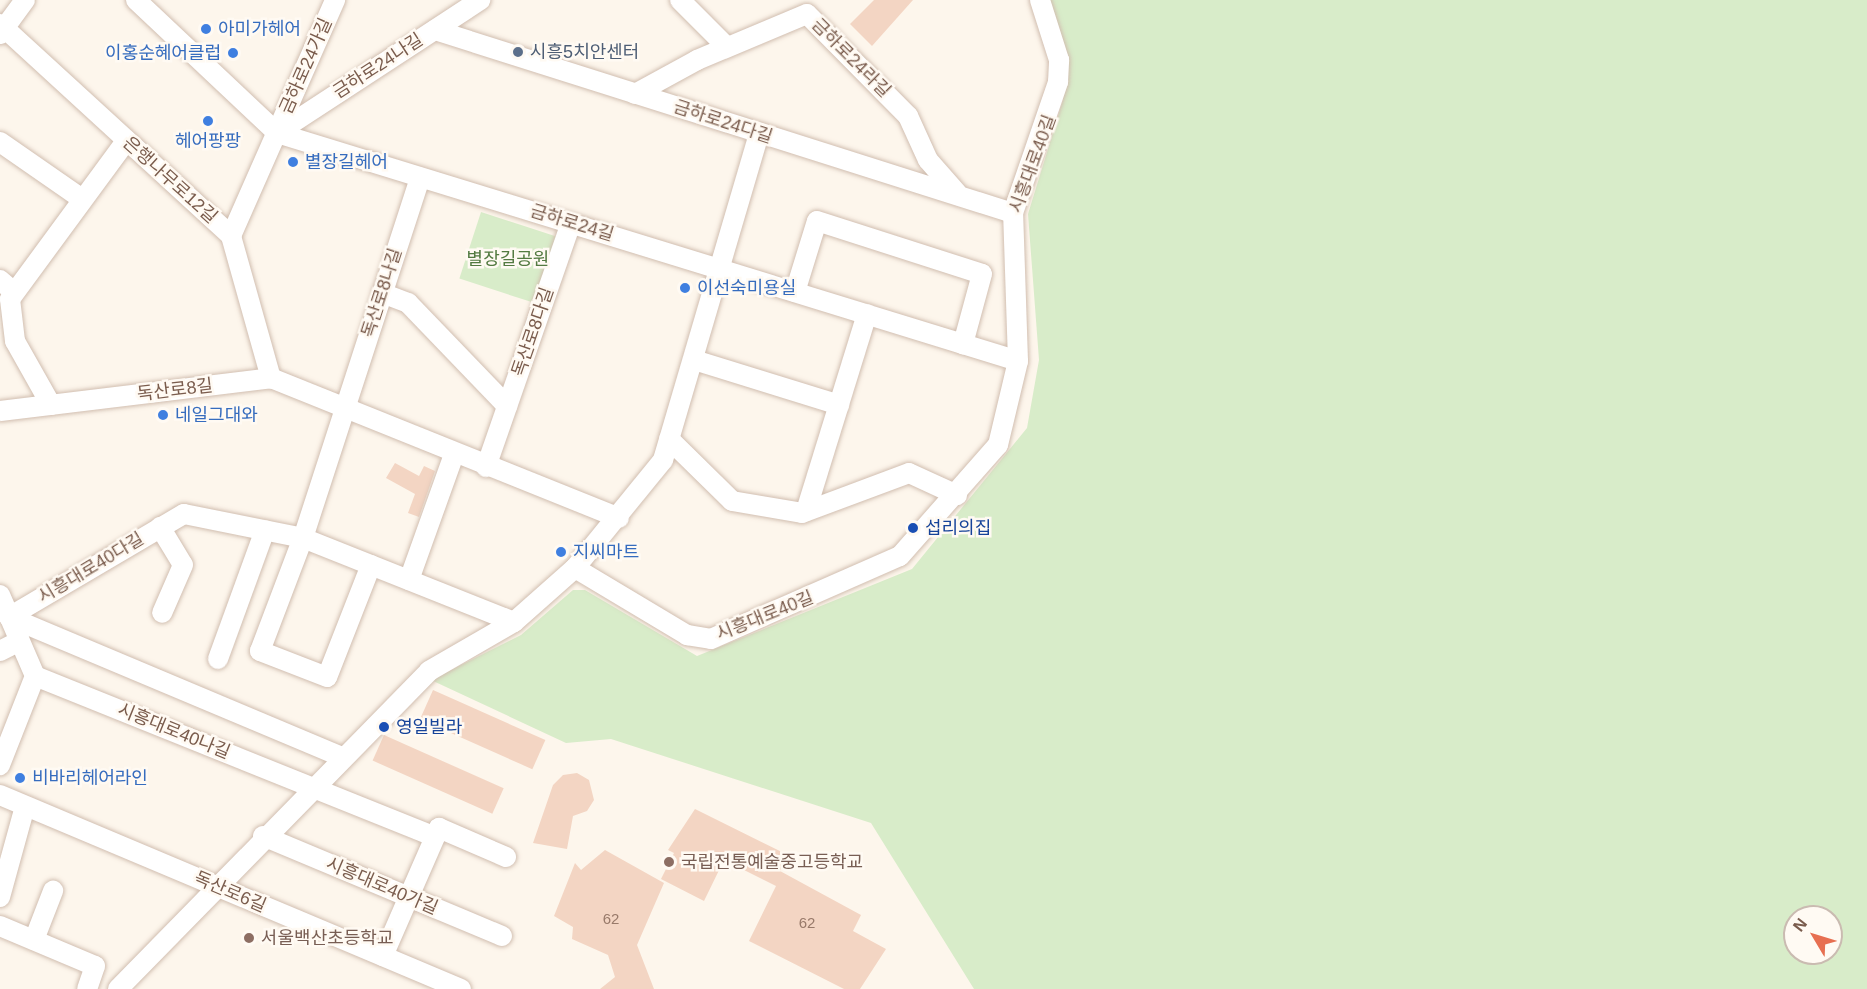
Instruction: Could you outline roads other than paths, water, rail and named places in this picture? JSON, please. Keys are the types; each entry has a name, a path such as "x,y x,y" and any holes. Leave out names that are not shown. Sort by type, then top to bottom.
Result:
{"street":[{"path":"2,29 26,0"},
{"name":"금하로24길","path":"136,0 277,133 1018,361"},
{"name":"금하로24가길","path":"277,133 335,0"},
{"name":"금하로24나길","path":"277,133 480,0"},
{"path":"680,0 727,47"},
{"name":"시흥대로40길","path":"576,568 687,635 711,639 900,556 957,495 998,445 1018,361 1013,213 1058,82 1059,60 1040,0"},
{"name":"금하로24라길","path":"635,94 727,47 807,14 908,116 928,160 961,197"},
{"name":"은행나무로12길","path":"2,29 231,236 271,378"},
{"name":"금하로24다길","path":"435,30 1013,213"},
{"path":"231,236 277,133"},
{"path":"118,989 263,836 429,671 514,622 576,568 619,518 663,460 721,270 759,133"},
{"path":"51,405 15,342 7,286 82,199 127,140"},
{"path":"0,142 82,199"},
{"name":"독산로8나길","path":"344,409 420,177"},
{"path":"795,292 817,220 982,274 963,344"},
{"name":"독산로8다길","path":"486,467 571,223"},
{"name":"독산로8다길","path":"382,293 408,303 507,406"},
{"path":"806,512 867,314"},
{"path":"694,360 839,405"},
{"path":"271,378 486,467 619,518"},
{"name":"독산로8길","path":"0,411 271,378"},
{"path":"344,409 303,538 260,651 327,677 371,565"},
{"path":"669,439 732,501 806,512 909,473 957,495"},
{"path":"410,580 454,454"},
{"name":"시흥대로40다길","path":"9,617 183,514 303,538 514,622"},
{"path":"160,527 183,565 162,613"},
{"path":"218,659 265,530"},
{"path":"0,595 35,676 0,765"},
{"name":"시흥대로40다길","path":"9,617 342,757"},
{"path":"0,651 20,641"},
{"name":"시흥대로40나길","path":"35,676 312,786"},
{"path":"312,786 435,837"},
{"name":"독산로6길","path":"0,795 461,989"},
{"path":"0,897 25,806"},
{"path":"383,956 439,828 506,857"},
{"name":"시흥대로40가길","path":"263,836 502,936"},
{"path":"34,940 53,891"},
{"path":"0,926 95,966 87,989"}],"place":[{"name":"아미가헤어","path":"206,29"},
{"name":"시흥5치안센터","path":"518,52"},
{"name":"이홍순혜어클럽","path":"233,53"},
{"name":"헤어팡팡","path":"208,121"},
{"name":"별장길헤어","path":"293,162"},
{"name":"이선숙미용실","path":"685,288"},
{"name":"네일그대와","path":"163,415"},
{"name":"섭리의집","path":"913,528"},
{"name":"지씨마트","path":"561,552"},
{"name":"영일빌라","path":"384,727"},
{"name":"비바리헤어라인","path":"20,778"},
{"name":"국립전통예술중고등학교","path":"669,862"},
{"name":"서울백산초등학교","path":"249,938"}],"park label":[{"name":"별장길공원","path":"508,259"}]}
